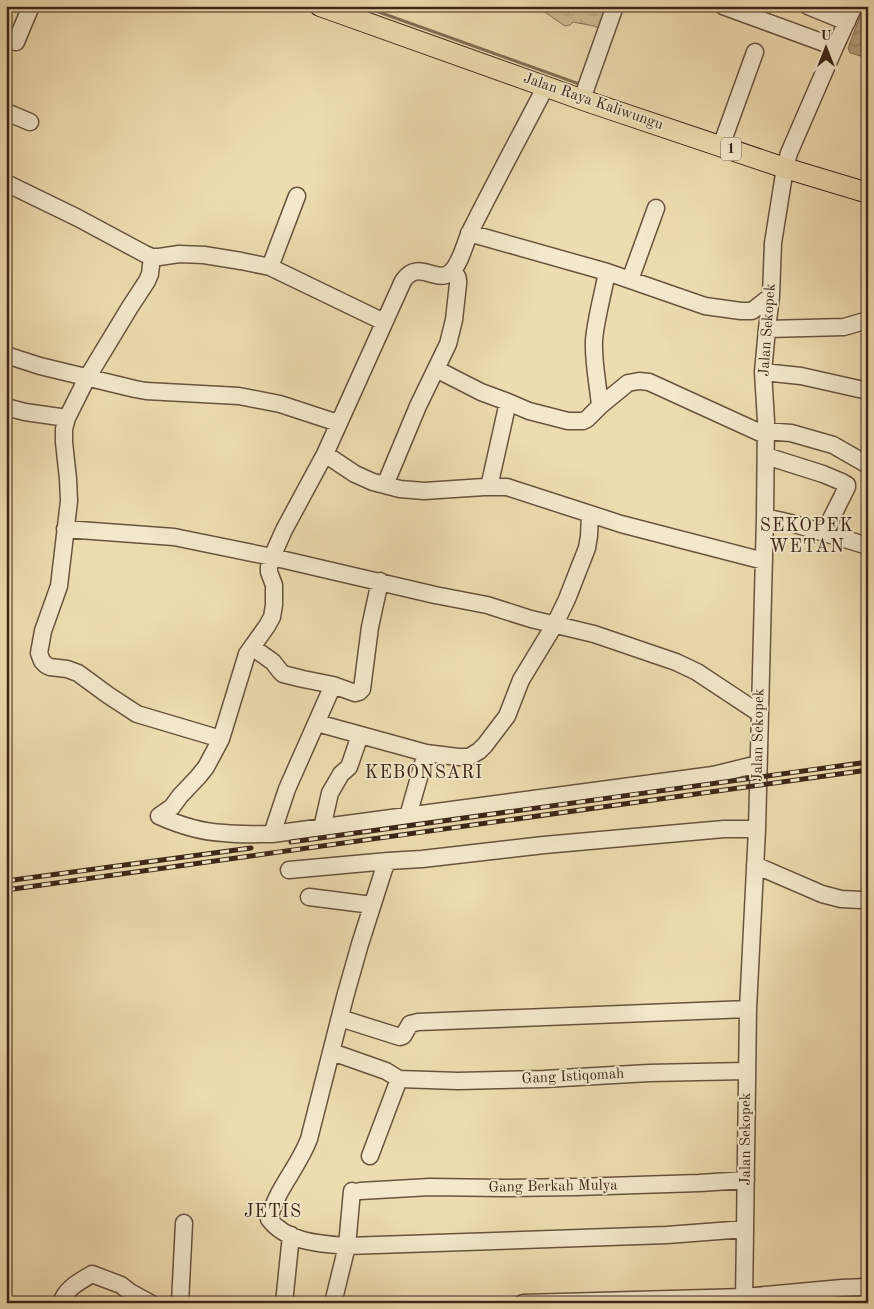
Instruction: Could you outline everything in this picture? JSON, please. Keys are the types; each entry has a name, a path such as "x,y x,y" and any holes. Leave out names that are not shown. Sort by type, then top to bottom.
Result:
{"main road":[{"name":"Jalan Raya Kaliwungu","path":"320,6 546,86 587,95 785,168 868,193"}],"street":[{"path":"16,42 31,6"},
{"path":"587,95 615,6"},
{"path":"723,6 835,48"},
{"path":"808,6 848,22"},
{"name":"Jalan Sekopek","path":"744,1300 745,1229 736,1180 746,1071 755,865 749,829 758,764 766,456 764,372 771,296 773,243 785,168 790,153 854,6"},
{"path":"721,146 755,52"},
{"path":"546,86 451,272 440,276 419,271 410,273 403,281 325,454 284,530 272,557 269,567 274,585 272,617 268,626 247,654 221,739 202,772 172,807 159,816 178,824 212,832 272,834 713,775 758,764"},
{"path":"7,115 30,122"},
{"path":"6,183 146,254 152,256 204,255 270,267 384,322"},
{"path":"270,267 297,196"},
{"path":"630,280 656,208"},
{"path":"470,233 607,272 705,306 752,311 771,296"},
{"path":"152,256 150,274 147,281 87,378 67,418 64,429 64,442 69,501 58,586 40,642 39,653 42,660 50,667 78,673 137,714 221,739"},
{"path":"385,485 418,406 448,344 454,320 459,279 451,272"},
{"path":"600,406 594,341 607,272"},
{"path":"767,329 844,327 868,320"},
{"path":"6,355 31,364 146,391 228,395 250,398 280,404 338,423"},
{"path":"436,369 481,392 529,411 568,422 583,421 628,384 639,381 649,382 766,431 791,433 833,445 868,465"},
{"path":"764,372 814,378 868,391"},
{"path":"489,487 508,402"},
{"path":"6,407 25,412 67,418"},
{"path":"325,454 355,474 373,482 400,489 507,487 644,530 764,561"},
{"path":"766,456 823,474 847,485 824,533"},
{"path":"317,723 426,753 458,757 469,756 479,751 507,716 521,680 555,624 567,599 587,548 590,514"},
{"path":"765,517 868,546"},
{"path":"65,529 174,537 272,557 436,595 473,601 531,619 594,634 676,662 697,672 759,713"},
{"path":"252,647 273,662 281,672 359,692 362,688 370,627 380,581"},
{"path":"272,834 287,789 333,686"},
{"path":"322,828 330,794 341,774 350,767 360,735"},
{"path":"408,816 426,753"},
{"path":"289,870 388,861 422,860 544,845 724,829 749,829"},
{"path":"388,861 360,944 304,1153 282,1186 269,1219 273,1224 283,1232 316,1244 347,1246 667,1235 745,1229"},
{"path":"755,865 822,894 841,899 861,900"},
{"path":"309,897 372,905"},
{"path":"340,1018 400,1037 403,1036 410,1024 418,1022 748,1009"},
{"path":"332,1052 386,1071 399,1079 370,1156"},
{"name":"Gang Istiqomah","path":"399,1079 458,1081 746,1071"},
{"name":"Gang Berkah Mulya","path":"347,1246 356,1191 430,1187 585,1187 736,1180"},
{"path":"180,1303 184,1224"},
{"path":"284,1303 291,1235"},
{"path":"333,1303 347,1246"},
{"path":"61,1303 68,1289 92,1274 121,1285 150,1303"},
{"path":"523,1303 744,1300 842,1288 868,1287"}],"green space":[{"path":"533,6 611,6 603,30 594,26 573,22 565,26"}],"water":[{"path":"864,6 868,6 868,58 850,53 848,48"}],"waterway":[{"path":"362,6 582,85"}],"railway":[{"path":"291,842 868,762"},
{"path":"6,890 868,770"},
{"path":"6,881 251,848"}],"district":[{"name":"SEKOPEK WETAN","path":"807,536"},
{"name":"KEBONSARI","path":"424,773"},
{"name":"JETIS","path":"273,1212"}]}
